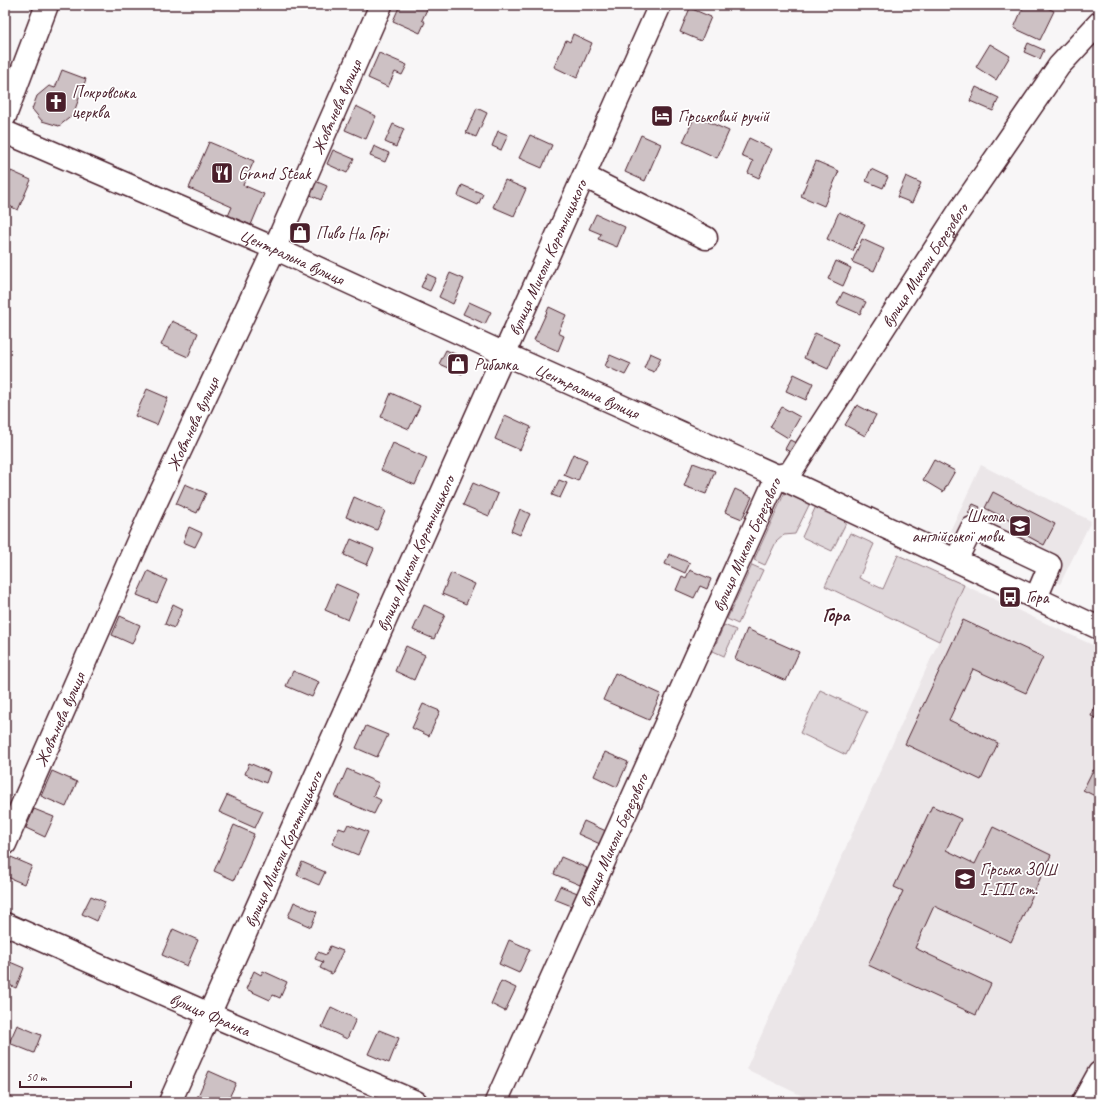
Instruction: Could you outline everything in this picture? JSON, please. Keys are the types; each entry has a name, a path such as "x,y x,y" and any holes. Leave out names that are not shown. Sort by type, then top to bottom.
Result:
{"street":[{"path":"5,116 47,5"},
{"name":"Жовтнева вулиця","path":"5,844 138,541 274,248 381,5"},
{"name":"вулиця Миколи Коротницького","path":"170,1102 660,5"},
{"name":"вулиця Миколи Березового","path":"496,1102 777,476 790,472 962,206 1060,66 1099,23"},
{"name":"Центральна вулиця","path":"5,132 274,248 777,476 1099,628"},
{"path":"584,176 706,238"},
{"path":"956,560 972,528 1050,565 1036,598"},
{"name":"вулиця Франка","path":"5,924 209,1014 416,1102"},
{"path":"1083,1102 1099,1073"}],"shaded area":[{"name":"Школа англійської мови","path":"981,465 1091,521 1060,584 950,531"},
{"path":"785,492 810,503 795,534 784,535 776,542 765,565 754,560"},
{"path":"816,506 847,521 832,551 802,537"},
{"path":"850,533 874,544 859,578 883,589 898,555 964,585 939,641 825,586"},
{"path":"752,565 763,570 738,624 727,619"},
{"name":"Гірська ЗОШ І-ІІІ ст.","path":"964,585 1099,648 1099,1054 1072,1102 815,1102 746,1069"},
{"path":"724,625 736,630 724,656 713,651"},
{"path":"820,690 867,712 846,755 800,733"}],"building":[{"path":"400,5 429,5 422,20 425,22 420,33 393,21"},
{"path":"1024,5 1041,5 1054,11 1040,40 1014,28"},
{"path":"690,8 711,17 701,41 680,32"},
{"path":"573,34 592,43 577,78 554,67 566,40 570,42"},
{"path":"1028,43 1044,50 1040,59 1024,52"},
{"path":"990,44 1010,56 996,80 976,67"},
{"path":"379,53 407,65 402,75 395,72 388,87 368,78"},
{"name":"Покровська церква","path":"62,70 86,79 73,115 59,126 42,121 32,109 37,96 49,86 55,88"},
{"path":"976,87 999,98 993,111 970,101"},
{"path":"356,106 376,116 366,139 345,130"},
{"path":"477,108 487,113 476,137 466,133"},
{"path":"695,116 729,131 717,158 683,142"},
{"path":"393,124 404,129 396,147 385,142"},
{"path":"498,131 508,135 501,150 492,146"},
{"path":"530,135 552,145 542,168 519,158"},
{"path":"641,135 661,144 645,181 625,172"},
{"path":"749,138 772,149 759,178 748,173 753,161 741,156"},
{"name":"Grand Steak","path":"209,142 254,161 243,185 264,194 251,225 228,216 232,207 189,188"},
{"path":"374,146 389,153 385,162 370,156"},
{"path":"333,150 354,159 347,173 327,164"},
{"path":"816,161 839,171 824,206 801,196"},
{"path":"871,169 888,177 883,188 866,181"},
{"path":"11,171 31,180 18,210 5,204 5,185"},
{"path":"906,176 921,183 912,203 897,197"},
{"path":"308,178 327,186 321,200 302,191"},
{"path":"505,180 526,189 514,216 493,207"},
{"path":"462,185 483,194 478,205 458,196"},
{"path":"839,212 865,224 853,251 827,239"},
{"path":"596,214 625,227 617,247 598,239 601,234 589,229"},
{"path":"862,239 884,249 874,271 852,262"},
{"path":"836,261 851,268 843,286 828,279"},
{"path":"450,273 464,279 453,304 439,297"},
{"path":"427,274 436,278 430,291 421,287"},
{"path":"843,292 866,302 860,314 837,304"},
{"path":"469,302 491,312 485,324 463,314"},
{"path":"549,307 566,315 558,333 564,336 558,351 534,340"},
{"path":"172,321 198,333 188,357 161,345"},
{"path":"815,333 839,344 828,369 804,358"},
{"path":"446,350 455,354 448,368 439,364"},
{"path":"650,353 661,358 654,372 644,368"},
{"name":"Рибалка","path":"455,354 468,360 462,374 448,368"},
{"path":"610,355 631,364 625,375 605,366"},
{"path":"794,374 813,383 806,400 786,391"},
{"path":"147,389 168,398 157,425 135,416"},
{"path":"391,393 420,406 409,429 381,417"},
{"path":"857,405 876,415 865,436 845,425"},
{"path":"782,407 800,417 788,438 770,427"},
{"path":"505,415 531,427 520,450 495,439"},
{"path":"790,440 798,444 792,453 785,449"},
{"path":"393,443 427,458 415,485 381,470"},
{"path":"573,454 587,460 578,481 564,475"},
{"path":"934,460 955,471 943,492 923,480"},
{"path":"693,463 715,471 706,494 684,486"},
{"path":"559,480 567,483 560,498 552,495"},
{"path":"473,483 498,494 489,516 463,505"},
{"path":"185,484 206,493 197,513 176,504"},
{"path":"735,489 752,497 742,519 725,512"},
{"path":"993,492 1055,524 1044,545 1022,533 1024,528 985,508"},
{"path":"354,497 385,511 377,530 346,517"},
{"path":"973,504 980,507 975,517 968,513"},
{"path":"520,509 530,514 520,535 511,531"},
{"path":"189,527 202,533 195,547 183,542"},
{"path":"351,539 374,549 367,565 344,555"},
{"path":"669,554 690,563 685,573 665,564"},
{"path":"690,570 711,579 707,589 700,586 694,598 676,590 682,576 686,578"},
{"path":"148,571 167,580 157,603 137,595"},
{"path":"451,573 475,584 466,604 442,594"},
{"path":"336,584 359,594 348,620 325,610"},
{"path":"173,604 183,609 174,628 165,624"},
{"path":"424,605 445,615 434,639 413,630"},
{"path":"120,616 140,625 132,644 112,635"},
{"path":"963,620 1043,657 1026,693 973,669 949,720 998,743 981,780 905,744"},
{"path":"747,629 799,652 786,681 735,659"},
{"path":"406,646 425,655 414,680 395,671"},
{"path":"293,671 319,682 312,697 286,686"},
{"path":"615,673 661,694 649,720 603,700"},
{"path":"1099,698 1099,720 1091,716"},
{"path":"423,704 440,711 429,736 412,728"},
{"path":"366,726 388,735 377,757 356,748"},
{"path":"605,752 628,762 617,787 594,776"},
{"path":"249,763 270,772 266,783 245,774"},
{"path":"347,769 379,783 373,796 381,800 374,814 335,797"},
{"path":"1093,770 1099,773 1099,798 1083,790"},
{"path":"52,771 77,782 66,807 41,796"},
{"path":"227,795 263,811 255,828 219,812"},
{"path":"932,806 961,819 946,850 975,864 993,827 1051,855 1011,942 934,906 915,948 991,984 976,1015 868,965 903,891 894,887"},
{"path":"34,809 54,817 45,837 26,828"},
{"path":"584,821 606,831 600,844 578,834"},
{"path":"348,824 368,832 358,855 332,844 339,828 345,830"},
{"path":"234,825 254,834 234,880 214,871"},
{"path":"11,857 32,866 24,884 5,876 5,870"},
{"path":"561,857 587,868 580,885 554,874"},
{"path":"302,862 325,872 319,885 297,875"},
{"path":"560,886 580,894 574,907 554,899"},
{"path":"91,896 105,902 97,921 82,914"},
{"path":"294,902 317,912 311,927 288,917"},
{"path":"173,929 198,940 187,966 162,955"},
{"path":"509,940 530,949 519,973 499,964"},
{"path":"330,946 343,951 332,974 320,968 323,962 315,959 318,952 326,955"},
{"path":"10,962 24,968 16,988 5,983 5,973"},
{"path":"254,971 261,975 263,971 287,982 280,998 273,995 270,1000 246,989"},
{"path":"501,981 516,988 505,1011 491,1004"},
{"path":"331,1007 356,1019 347,1039 322,1027"},
{"path":"17,1025 41,1035 34,1053 9,1043"},
{"path":"379,1030 399,1038 389,1063 368,1054"},
{"path":"209,1071 236,1083 227,1102 206,1102 197,1098"}],"place":[{"name":"Покровська церква","path":"56,102"},
{"name":"Гірськовий ручій","path":"662,116"},
{"name":"Grand Steak","path":"222,173"},
{"name":"Пиво На Горі","path":"300,233"},
{"name":"Рибалка","path":"458,364"},
{"name":"Школа англійської мови","path":"1020,526"},
{"name":"Гора","path":"1010,597"},
{"name":"Гірська ЗОШ І-ІІІ ст.","path":"965,879"}],"district":[{"name":"Гора","path":"836,615"}]}
